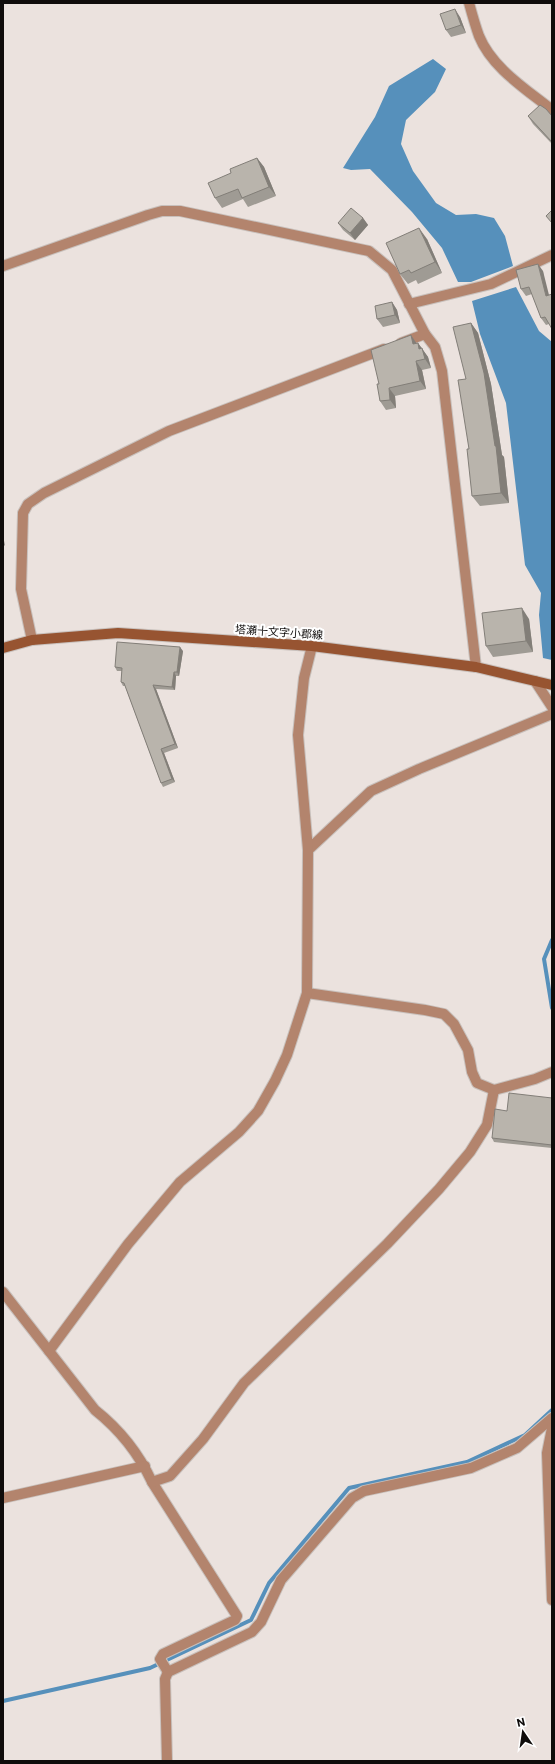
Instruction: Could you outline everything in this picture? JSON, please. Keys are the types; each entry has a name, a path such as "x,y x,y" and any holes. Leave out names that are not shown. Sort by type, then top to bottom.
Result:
{"main road":[{"name":"塔瀬十文字小郡線","path":"3,648 32,640 118,633 312,646 476,667 552,685"}],"street":[{"path":"469,3 479,37 491,56 501,68 552,110"},
{"path":"3,266 162,211 180,211 370,251 392,270 425,334 435,347 442,371 476,667"},
{"path":"410,304 491,284 552,255"},
{"path":"32,640 21,589 23,513 28,504 44,493 169,431 425,334"},
{"path":"49,1351 128,1244 180,1182 239,1132 258,1111 275,1081 287,1055 307,993 308,850 298,735 304,678 312,646"},
{"path":"535,681 552,707"},
{"path":"308,850 371,791 419,769 552,714"},
{"path":"307,993 444,1014 454,1024 468,1050 472,1072 477,1083 494,1090 535,1079 552,1072"},
{"path":"152,1482 170,1476 203,1439 244,1383 387,1244 439,1188 470,1152 487,1125 494,1090"},
{"path":"3,1292 95,1410 112,1424 145,1466 152,1482 237,1616 235,1620 163,1654 160,1659 168,1672"},
{"path":"167,1761 165,1679 168,1672 252,1632 261,1622 281,1580 352,1498 364,1491 471,1468 517,1448 552,1418"},
{"path":"552,1428 547,1453 552,1600"},
{"path":"3,1498 145,1466"}],"water":[{"path":"433,59 446,69 435,92 406,120 401,144 413,171 436,203 456,215 476,214 494,218 505,236 513,266 471,282 458,282 442,248 412,212 370,169 351,170 343,168 375,117 389,86"},
{"path":"516,287 539,331 552,342 552,660 543,658 539,615 541,593 525,565 506,403 480,334 472,301"}],"building":[{"path":"455,9 461,25 446,30 440,14"},
{"path":"540,105 552,116 552,142 528,116"},
{"path":"257,158 269,187 242,198 238,189 215,198 208,183 231,173 230,169"},
{"path":"351,208 363,218 350,233 338,223"},
{"path":"552,210 552,223 546,216"},
{"path":"419,228 435,262 411,273 409,270 400,274 386,243"},
{"path":"538,264 546,296 552,294 552,329 545,317 541,318 529,287 521,289 516,270"},
{"path":"392,302 395,315 377,319 375,306"},
{"path":"471,323 484,373 496,446 501,493 472,496 467,449 469,449 458,380 466,379 453,327"},
{"path":"411,335 413,344 418,343 419,349 422,348 425,359 416,361 420,381 389,388 390,400 380,401 377,384 379,384 371,350"},
{"path":"522,608 526,641 486,646 482,613"},
{"path":"117,642 180,647 177,672 174,672 172,687 153,685 175,744 161,749 172,779 161,783 124,683 121,682 122,668 115,667"},
{"path":"509,1093 552,1098 552,1145 492,1138 495,1109 507,1111"}],"waterway":[{"path":"552,940 544,959 552,1008"},
{"path":"3,1701 150,1668 251,1620 269,1583 349,1488 467,1462 525,1435 552,1410"}]}
